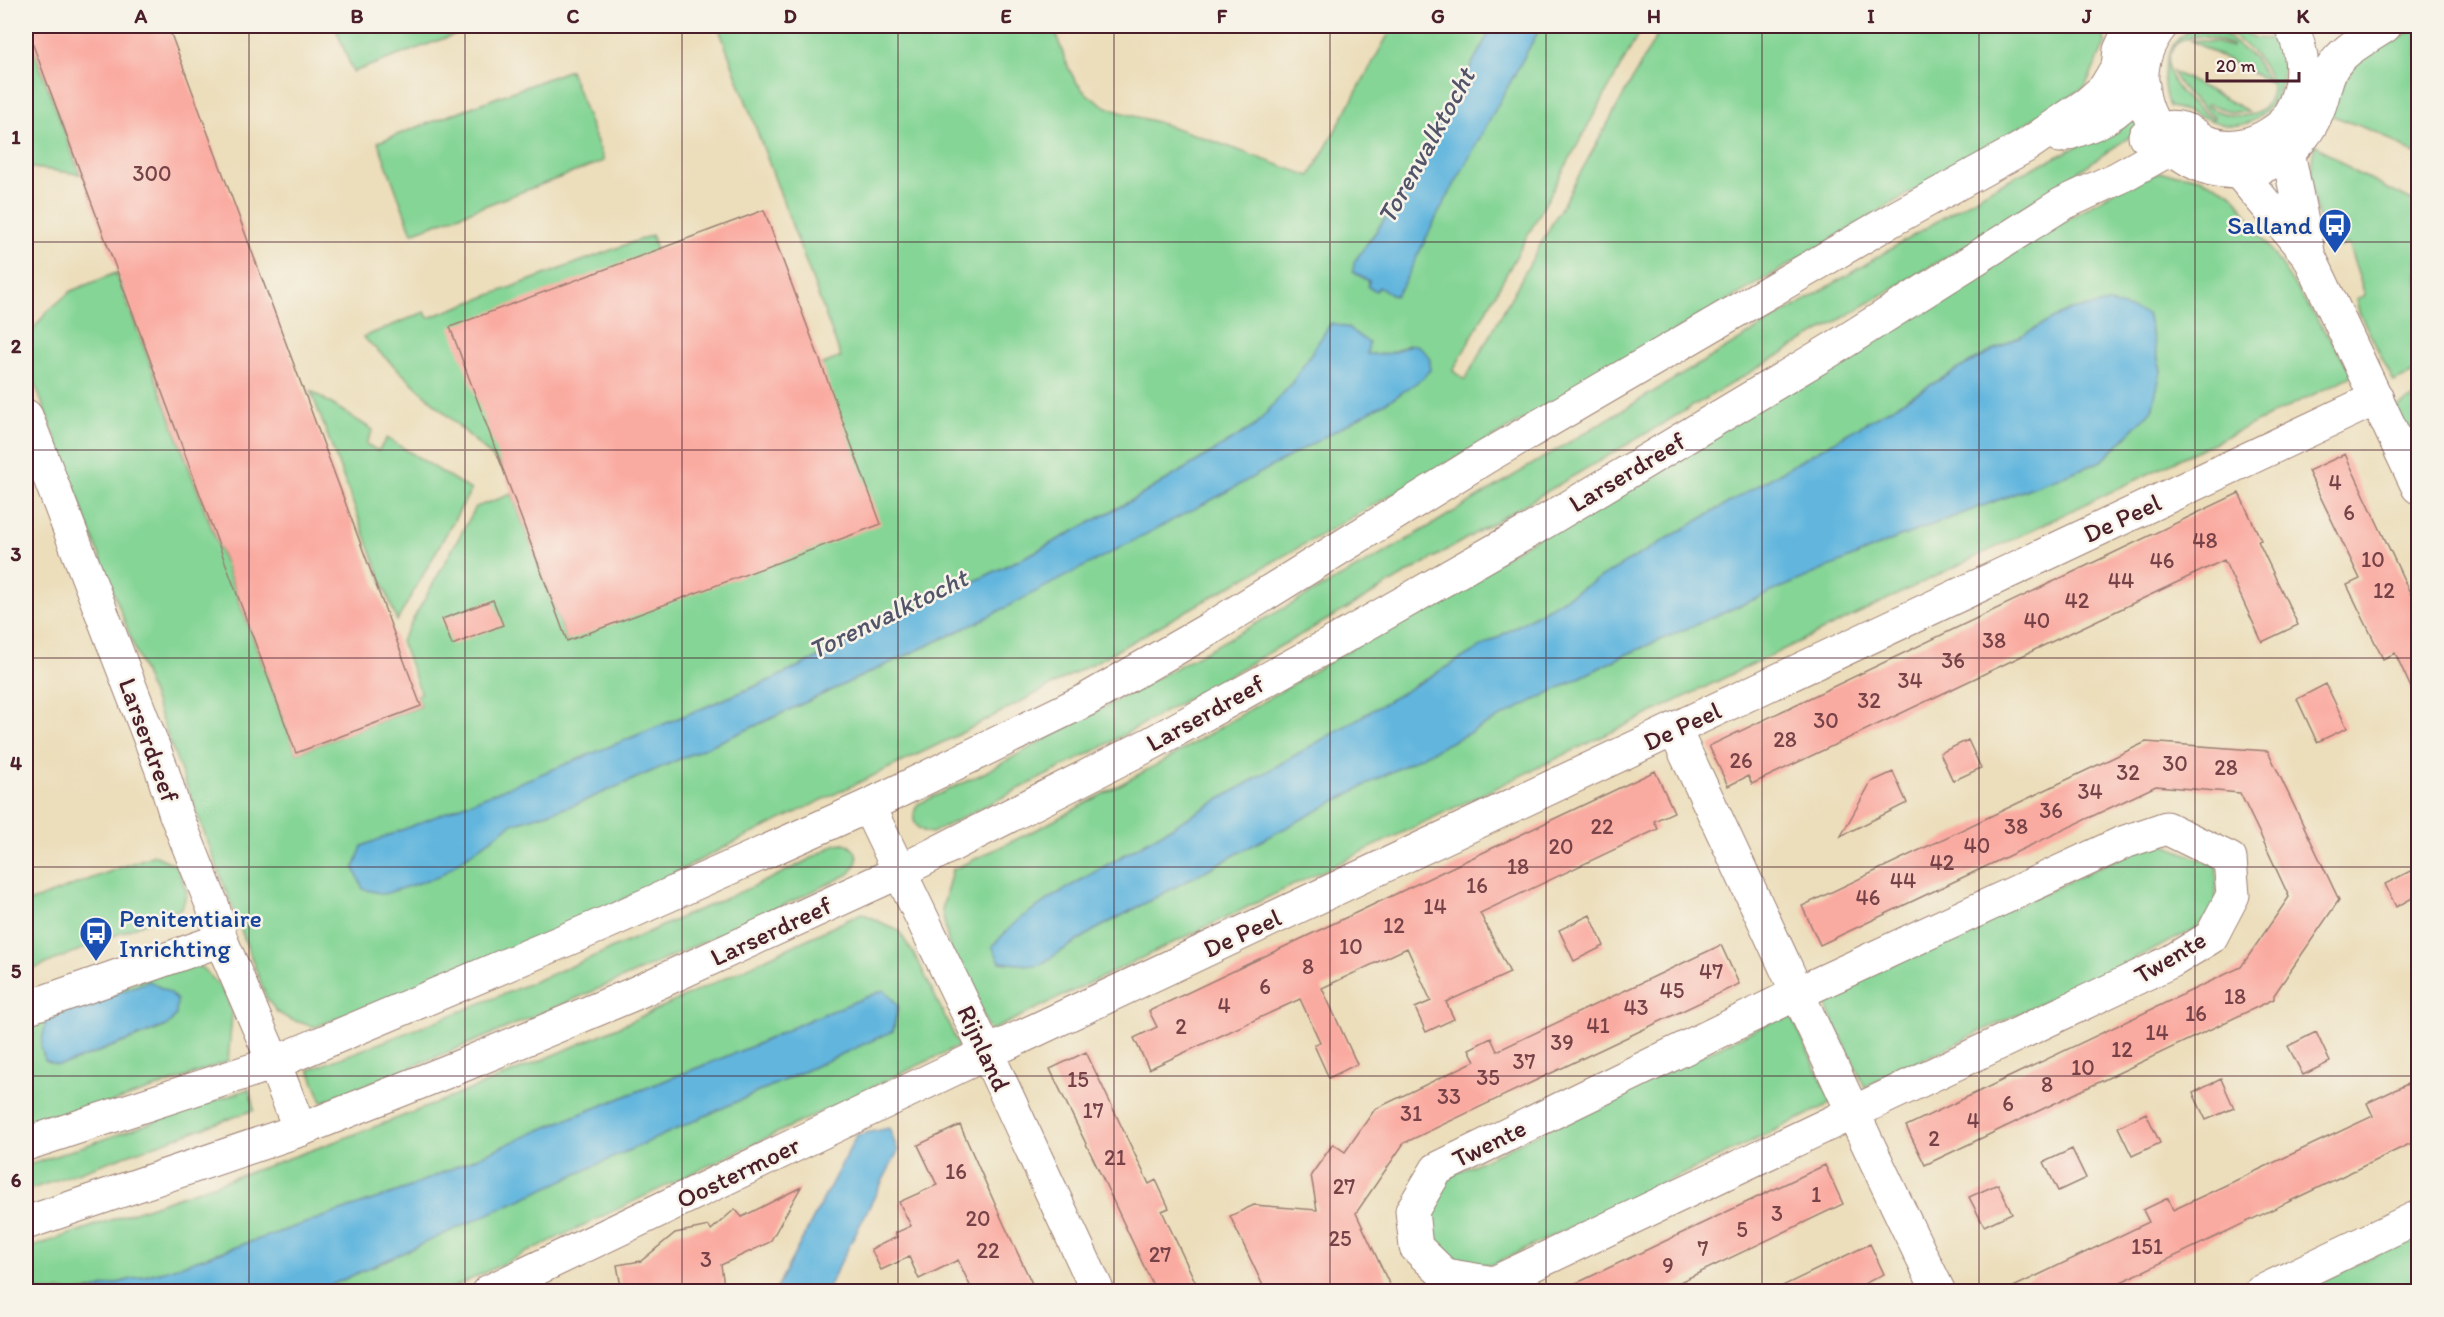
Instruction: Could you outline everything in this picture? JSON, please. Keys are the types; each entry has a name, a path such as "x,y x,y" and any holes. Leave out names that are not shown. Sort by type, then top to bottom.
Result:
{"street":[{"path":"2130,26 2120,50 2130,76 2166,140 2205,167 2238,171 2264,165 2284,139 2298,100 2315,76 2319,46 2354,26"},
{"path":"26,1144 274,1063 606,923 868,806 1097,694 1210,628 1486,457 1897,217 2024,147 2087,104 2105,88 2130,76 2161,26"},
{"path":"2291,26 2315,76"},
{"path":"2315,76 2332,68 2344,53 2385,26"},
{"path":"2166,140 2172,127 2184,129 2209,143 2239,146 2284,139"},
{"path":"2284,139 2309,256 2418,487"},
{"name":"Larserdreef","path":"26,1223 300,1130 461,1066 631,995 899,872 1152,743 1501,547 1839,345 2062,204 2104,167 2166,140"},
{"path":"2238,171 2309,256"},
{"name":"De Peel","path":"987,1053 2377,398"},
{"name":"Larserdreef","path":"26,416 213,907 221,940 300,1130"},
{"path":"1674,729 1738,862 1796,994 1939,1292"},
{"name":"Rijnland","path":"868,806 987,1053 1098,1292"},
{"name":"Twente","path":"2166,828 2230,859 2233,895 2211,937 2172,962 1494,1283 1445,1275 1416,1247 1412,1211 1437,1169 1796,994 2122,843 2166,828"},
{"path":"26,1008 221,940"},
{"name":"Oostermoer","path":"488,1292 987,1053"},
{"path":"2261,1292 2418,1217"}],"green space":[{"path":"335,26 478,26 353,72"},
{"path":"718,26 1053,26 1075,80 1087,94 1104,106 1182,130 1310,176 1393,26 1493,26 1392,209 1354,262 1369,281 1394,295 1402,286 1437,216 1541,26 1643,26 1453,371 1465,380 1662,26 2078,26 2102,35 2106,42 2085,87 2063,101 1828,242 1492,438 1105,657 954,737 743,838 583,920 457,973 315,1027 289,1019 277,1012 267,999 26,360 26,345 35,327 47,312 71,291 116,273 296,753 421,706 417,695 421,693 401,641 476,507 512,494 567,641 821,365 841,357","holes":["1340,328 1348,328 1366,354 1391,353 1408,345 1422,349 978,622 746,730 577,804 512,824 438,877 628,739 773,679 1033,553 1140,496 1255,426"]},
{"path":"2197,26 2229,26 2256,38 2276,40 2283,64 2282,76 2279,89 2270,106 2257,118 2241,125 2215,122 2169,107 2164,84 2166,60 2171,50 2177,40","holes":["2228,33 2248,48 2259,60 2268,74 2272,89 2264,108 2249,115 2231,115 2206,106 2208,104 2232,112 2250,112 2172,71 2185,91 2214,117 2213,119 2193,105 2176,87 2169,72 2169,57 2172,49 2185,39 2200,36 2217,40 2232,45 2232,47 2214,42 2190,40 2268,81 2255,59 2226,36"]},
{"path":"2418,27 2418,156 2380,134 2328,114 2339,90 2357,62"},
{"path":"26,29 80,174 26,167"},
{"path":"570,70 604,161 412,233 378,142"},
{"path":"2134,119 2141,129 1981,237 1348,608 1102,747 932,833 921,830 915,823 914,815 918,804 984,773 1390,550 1994,187"},
{"path":"2315,144 2356,173 2418,204 2418,371 2394,382 2359,312 2356,300 2365,295 2348,244 2329,250 2324,236 2313,198 2311,172"},
{"path":"2160,173 2181,174 2207,181 2234,195 2354,375 990,1031 949,946 942,910 952,870 1042,827 1169,758 2132,181","holes":["2070,310 2147,314 2161,370 2152,410 2102,461 1897,538 1625,655 1371,782 1093,931 1038,966 1018,920 1052,897 1960,368"]},
{"path":"652,235 656,250 502,466 363,337 425,312 428,318"},
{"path":"311,391 373,430 366,444 378,451 387,438 471,490 397,621"},
{"path":"2418,396 2418,458 2395,408"},
{"path":"2155,841 2217,866 2216,907 2194,930 1865,1087 1822,997"},
{"path":"844,843 853,849 857,857 856,865 849,874 588,993 322,1102 309,1070 545,977 762,883 836,844"},
{"path":"154,855 176,865 187,892 182,908 26,972 26,903"},
{"path":"862,913 899,931 918,961 959,1046 446,1291 318,1291 893,1031 898,1005 884,991 809,1020 753,1046 547,1127 405,1189 168,1270 86,1291 26,1291 26,1249 312,1150 482,1085 626,1024"},
{"path":"188,964 202,968 220,986 228,1000 232,1014 228,1061 173,1082 26,1131 26,1020","holes":["172,1021 167,1026 69,1063 43,1054 43,1037"]},
{"path":"1790,1013 1832,1103 1494,1264 1461,1262 1448,1254 1437,1240 1429,1217 1434,1197 1444,1179"},
{"path":"249,1089 254,1110 26,1191 26,1166"},
{"path":"2418,1235 2418,1291 2299,1291"}],"water":[{"path":"1493,26 1541,26 1437,216 1402,287 1395,296 1379,287 1376,291 1368,287 1369,281 1353,272 1354,262 1392,209"},
{"path":"2110,303 2147,314 2161,371 2152,410 2102,461 1897,538 1625,655 1371,782 1093,931 1038,966 1000,962 992,946 1018,920 1052,897 1960,368 2070,310"},
{"path":"1331,323 1348,328 1369,343 1367,354 1386,354 1410,345 1419,346 1430,359 1430,370 1423,378 1394,398 1219,496 978,622 746,730 577,804 512,824 438,877 384,894 363,889 354,868 362,846 773,679 1033,553 1140,496 1255,426 1291,384"},
{"path":"149,981 170,993 177,1000 176,1015 168,1025 69,1063 58,1065 45,1060 41,1047 46,1020"},
{"path":"884,990 898,1005 893,1031 318,1291 86,1291 168,1270 405,1189 547,1127 753,1046 809,1020"},
{"path":"889,1128 898,1151 826,1291 775,1291 857,1135"}],"building":[{"path":"26,26 168,26 421,706 296,753"},
{"path":"764,210 881,524 567,641 450,327"},
{"path":"2345,454 2418,610 2418,703 2395,653 2383,659 2347,585 2360,579 2308,471"},
{"path":"2239,493 2261,540 2258,541 2298,625 2262,642 2224,560 1752,784 1748,776 1728,786 1709,746"},
{"path":"493,600 503,625 452,645 442,619"},
{"path":"2326,684 2347,728 2317,742 2297,699"},
{"path":"1968,740 1981,768 1953,781 1940,753"},
{"path":"2146,742 2268,751 2339,900 2274,995 2274,999 1925,1165 1906,1126 2241,967 2289,897 2259,832 2240,793 2156,786 1820,945 1802,906"},
{"path":"1655,771 1674,812 1654,821 1658,829 1480,913 1510,973 1446,1002 1454,1019 1426,1032 1415,1008 1431,1001 1407,948 1322,988 1357,1064 1329,1078 1314,1045 1320,1042 1300,999 1149,1069 1134,1038 1157,1027 1149,1011"},
{"path":"1893,772 1907,803 1841,836 1871,782"},
{"path":"2418,867 2418,895 2396,907 2385,884"},
{"path":"1590,915 1604,946 1574,961 1559,930"},
{"path":"1721,945 1739,984 1404,1143 1356,1213 1393,1292 1266,1292 1230,1216 1254,1205 1317,1210 1311,1175 1333,1144 1345,1152 1375,1109 1475,1061 1469,1049 1491,1038 1497,1051"},
{"path":"2316,1032 2330,1062 2303,1075 2288,1046"},
{"path":"1086,1052 1149,1184 1156,1180 1169,1208 1162,1211 1200,1292 1156,1292 1050,1069"},
{"path":"2221,1079 2234,1108 2206,1120 2193,1093"},
{"path":"2418,1079 2418,1140 2100,1292 2003,1292 2149,1222 2143,1210 2168,1198 2173,1210 2373,1116 2367,1103"},
{"path":"2146,1113 2160,1143 2132,1156 2118,1127"},
{"path":"960,1125 1036,1292 973,1292 958,1260 919,1279 909,1257 881,1270 871,1249 897,1237 895,1233 911,1226 899,1202 937,1185 918,1145"},
{"path":"2072,1149 2086,1178 2058,1191 2044,1162"},
{"path":"1825,1165 1843,1204 1659,1292 1558,1292"},
{"path":"1998,1184 2012,1213 1984,1226 1969,1197"},
{"path":"801,1187 770,1242 721,1265 724,1285 711,1292 622,1292 617,1265 641,1261 675,1233 709,1226 711,1230 735,1209 742,1217"},
{"path":"1870,1244 1884,1274 1848,1292 1770,1292"}],"place":[{"name":"Salland","path":"2335,254"},
{"name":"Penitentiaire Inrichting","path":"96,962"}],"water label":[{"name":"Torenvalktocht","path":"1426,146"},
{"name":"Torenvalktocht","path":"888,614"}]}
